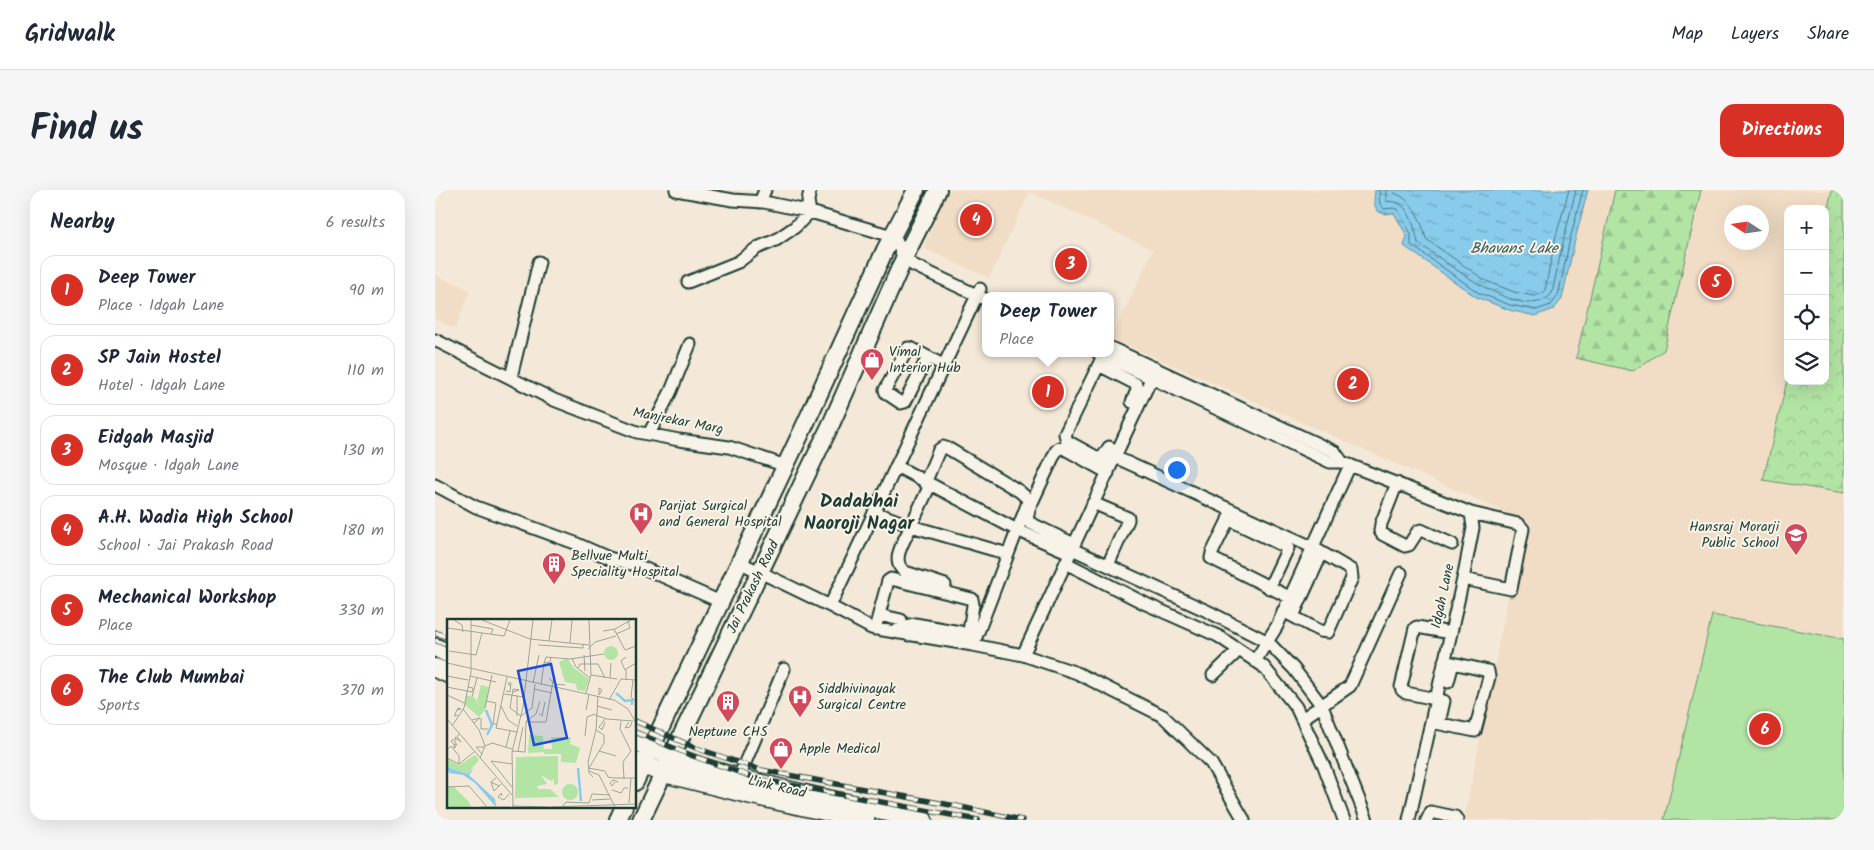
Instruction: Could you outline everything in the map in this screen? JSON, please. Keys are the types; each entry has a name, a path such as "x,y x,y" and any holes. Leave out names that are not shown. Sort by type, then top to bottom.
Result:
{"main road":[{"name":"Jai Prakash Road","path":"636,778 639,764 652,748 786,466 892,236 916,190"},
{"name":"Jai Prakash Road","path":"641,820 832,422 938,190"},
{"path":"435,647 447,653"},
{"path":"435,668 447,673"},
{"name":"Link Road","path":"636,741 736,784 755,782 923,820"},
{"name":"Link Road","path":"639,764 664,773 736,784 865,820"},
{"path":"618,820 623,808"}],"street":[{"path":"676,190 733,200 760,202 810,212 892,236 913,265 981,294 943,365 830,606"},
{"path":"760,202 765,190"},
{"path":"688,282 738,262 757,248 777,240 795,227 810,212 810,190"},
{"path":"511,377 539,262"},
{"name":"Manjrekar Marg","path":"435,340 554,400 637,432 729,447 786,466"},
{"path":"649,434 671,391 690,344"},
{"path":"929,357 905,402 901,403 886,393 885,390 908,348 929,357 943,365"},
{"path":"1102,357 1065,434 1067,441 1230,515 1317,550 1351,570 1351,578 1328,632 1320,631 1288,613"},
{"path":"1106,357 1131,376 1136,384 1137,390 1131,404"},
{"path":"1111,357 1156,368 1229,408 1286,435 1335,452 1346,464 1471,513 1518,524 1523,528 1511,589 1463,578"},
{"path":"1023,656 1093,504 1109,460 1156,368"},
{"path":"1131,376 1151,379 1229,408"},
{"path":"967,644 990,599 1028,499 949,449 943,448 939,450 928,484 900,550 898,563 905,572 990,599"},
{"path":"1109,460 1059,448 1029,509 1027,520 1110,585 1146,604 1218,636 1263,666 1296,706 1324,766 1344,820"},
{"path":"1255,661 1288,613 1317,550 1346,464"},
{"path":"896,466 1017,530 1113,567 1268,642 1293,669 1322,706 1367,820"},
{"path":"1397,484 1381,524 1380,531 1382,534 1405,546 1409,545 1418,531 1421,530 1452,544"},
{"path":"435,485 476,508 575,543 609,558 639,566 721,602"},
{"path":"1093,504 1129,520 1113,567 1110,585"},
{"path":"874,512 911,526 1007,554"},
{"name":"Idgah Lane","path":"1409,820 1435,722 1448,662 1451,633 1473,528 1471,513"},
{"path":"1230,515 1211,558 1289,597"},
{"path":"1230,515 1288,548 1269,588"},
{"path":"1288,613 1289,597 1317,550"},
{"path":"739,562 875,629 899,633 925,632 942,635 967,644 1023,656 1077,673 1163,716 1211,763 1244,820"},
{"path":"1301,719 1350,686 1401,573"},
{"path":"875,629 887,583 891,579 969,598 973,605 967,644"},
{"path":"1146,604 1154,586"},
{"path":"879,615 891,617 899,633"},
{"path":"1440,700 1406,693 1401,687 1415,628 1451,633"},
{"path":"1213,675 1239,650"},
{"path":"1435,722 1475,731 1489,677 1488,671 1448,662 1448,682"},
{"path":"736,784 783,669"},
{"path":"1427,820 1431,812 1455,817 1457,820"}],"shaded area":[{"path":"948,190 1844,190 1844,639 1712,615 1664,820 1464,820 1523,520 1114,339 1114,332 1153,250 1030,192 989,278 923,248"},
{"path":"435,275 470,290 455,329 435,319"}],"green space":[{"path":"1615,190 1701,190 1664,350 1633,371 1576,358"},
{"path":"1832,190 1844,190 1844,493 1763,480 1786,385 1829,385 1828,205"},
{"path":"1712,615 1844,639 1844,820 1664,820"}],"water":[{"name":"Bhavans Lake","path":"1375,190 1588,190 1562,299 1554,309 1535,316 1509,310 1476,297 1404,246 1407,236 1394,213 1384,214 1377,211 1374,202"}],"railway":[{"path":"435,632 447,637"},
{"path":"435,640 447,645"},
{"path":"636,721 696,748 761,770 1022,820"},
{"path":"636,732 693,756 758,779 978,820"}],"place":[{"name":"A.H. Wadia High School","path":"976,220"},
{"name":"Eidgah Masjid","path":"1071,264"},
{"name":"Mechanical Workshop","path":"1716,282"},
{"name":"Vimal Interior Hub","path":"872,381"},
{"name":"SP Jain Hostel","path":"1353,384"},
{"name":"Deep Tower","path":"1048,392"},
{"name":"Parijat Surgical and General Hospital","path":"641,535"},
{"name":"Hansraj Morarji Public School","path":"1796,556"},
{"name":"Bellvue Multi Speciality Hospital","path":"554,585"},
{"name":"Siddhivinayak Surgical Centre","path":"800,718"},
{"name":"Neptune CHS","path":"728,723"},
{"name":"The Club Mumbai","path":"1765,729"},
{"name":"Apple Medical","path":"781,770"}],"district":[{"name":"Dadabhai Naoroji Nagar","path":"859,513"}]}
